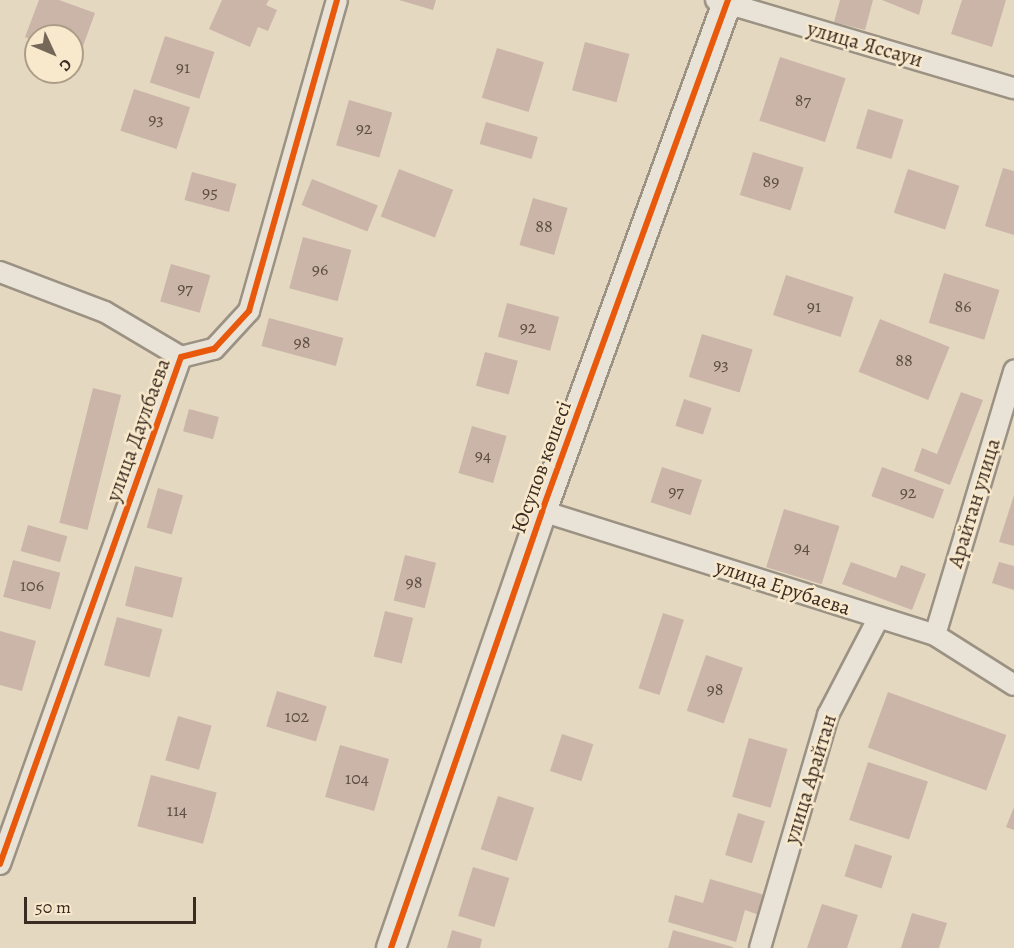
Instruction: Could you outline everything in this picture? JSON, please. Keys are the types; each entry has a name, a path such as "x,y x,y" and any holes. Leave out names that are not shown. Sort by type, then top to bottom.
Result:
{"street":[{"name":"улица Даулбаева","path":"0,864 181,357 214,349 249,311 337,0"},
{"name":"улица Яссауи","path":"724,1 1014,88"},
{"name":"Юсупов көшесі","path":"391,948 542,511 724,1"},
{"path":"0,272 105,312 181,357"},
{"name":"Арайтан улица","path":"934,635 1014,371"},
{"name":"улица Ерубаева","path":"542,511 934,635 1014,685"},
{"name":"улица Арайтан","path":"760,948 828,714 879,617"}],"building":[{"path":"39,0 59,0 95,13 84,43 84,24 30,24"},
{"path":"222,0 269,0 266,5 277,10 268,31 258,27 250,47 209,29"},
{"path":"399,0 436,0 433,10"},
{"path":"840,0 873,0 865,30 834,22"},
{"path":"882,0 923,0 919,15"},
{"path":"962,0 1006,0 992,47 951,34"},
{"path":"165,36 214,52 199,99 150,83"},
{"path":"585,42 629,54 616,102 572,90"},
{"path":"497,48 544,62 529,112 482,98"},
{"path":"780,57 846,78 825,142 759,121"},
{"path":"134,89 190,107 177,149 120,131"},
{"path":"349,100 392,112 379,158 336,145"},
{"path":"868,109 903,120 891,159 856,148"},
{"path":"486,122 538,137 532,159 480,144"},
{"path":"753,152 804,167 791,211 740,195"},
{"path":"1003,168 1014,171 1014,235 985,226"},
{"path":"399,169 453,190 435,237 381,217"},
{"path":"908,169 959,186 945,229 894,213"},
{"path":"192,172 236,184 229,212 184,200"},
{"path":"312,179 378,206 367,232 302,205"},
{"path":"533,198 568,208 554,255 519,245"},
{"path":"303,237 351,250 338,301 289,288"},
{"path":"171,264 210,275 200,313 160,301"},
{"path":"944,273 999,290 984,340 929,323"},
{"path":"786,275 854,297 841,337 773,315"},
{"path":"507,303 559,317 550,351 498,337"},
{"path":"269,318 343,338 336,366 261,346"},
{"path":"880,319 950,347 928,400 859,372"},
{"path":"702,334 753,349 740,393 689,377"},
{"path":"485,352 518,361 509,395 476,386"},
{"path":"93,388 121,395 88,530 59,523"},
{"path":"961,392 983,400 950,485 914,471 922,448 937,454"},
{"path":"684,399 712,408 703,435 675,426"},
{"path":"189,409 219,417 213,439 183,431"},
{"path":"472,426 507,436 493,483 458,473"},
{"path":"662,467 702,480 691,515 651,502"},
{"path":"882,467 944,490 933,519 871,496"},
{"path":"158,488 183,495 172,535 147,527"},
{"path":"1014,495 1014,546 999,542"},
{"path":"784,509 839,526 822,584 766,567"},
{"path":"28,525 67,536 60,562 21,551"},
{"path":"405,555 436,563 425,608 394,601"},
{"path":"13,560 60,573 50,609 3,597"},
{"path":"851,562 896,578 901,565 926,574 912,610 842,584"},
{"path":"999,562 1014,566 1014,590 992,583"},
{"path":"135,566 183,578 173,618 125,606"},
{"path":"385,611 413,618 402,664 374,657"},
{"path":"663,613 684,620 660,695 639,688"},
{"path":"117,617 162,629 149,677 104,665"},
{"path":"0,631 36,641 22,691 0,685"},
{"path":"706,655 743,668 724,723 687,711"},
{"path":"277,691 327,706 316,742 266,726"},
{"path":"888,692 1006,735 986,791 868,747"},
{"path":"178,716 212,726 199,770 165,760"},
{"path":"562,734 593,744 581,781 550,771"},
{"path":"749,738 787,749 771,808 732,797"},
{"path":"340,745 389,759 374,811 325,797"},
{"path":"868,762 928,781 909,839 849,820"},
{"path":"151,775 217,793 203,844 137,826"},
{"path":"498,796 534,808 517,861 481,849"},
{"path":"1014,807 1014,830 1006,827"},
{"path":"738,813 765,821 752,863 725,855"},
{"path":"855,844 892,856 882,888 844,876"},
{"path":"473,867 509,878 494,927 458,916"},
{"path":"710,879 768,896 762,916 745,910 736,942 668,922 675,895 703,903"},
{"path":"822,904 858,915 847,948 807,948"},
{"path":"912,913 947,923 939,948 901,948"},
{"path":"452,930 482,939 480,948 447,948"},
{"path":"673,930 733,947 733,948 668,948"}],"cycle path":[{"path":"0,864 181,357 214,349 249,311 337,0"},
{"path":"391,948 542,511 728,0"}]}
